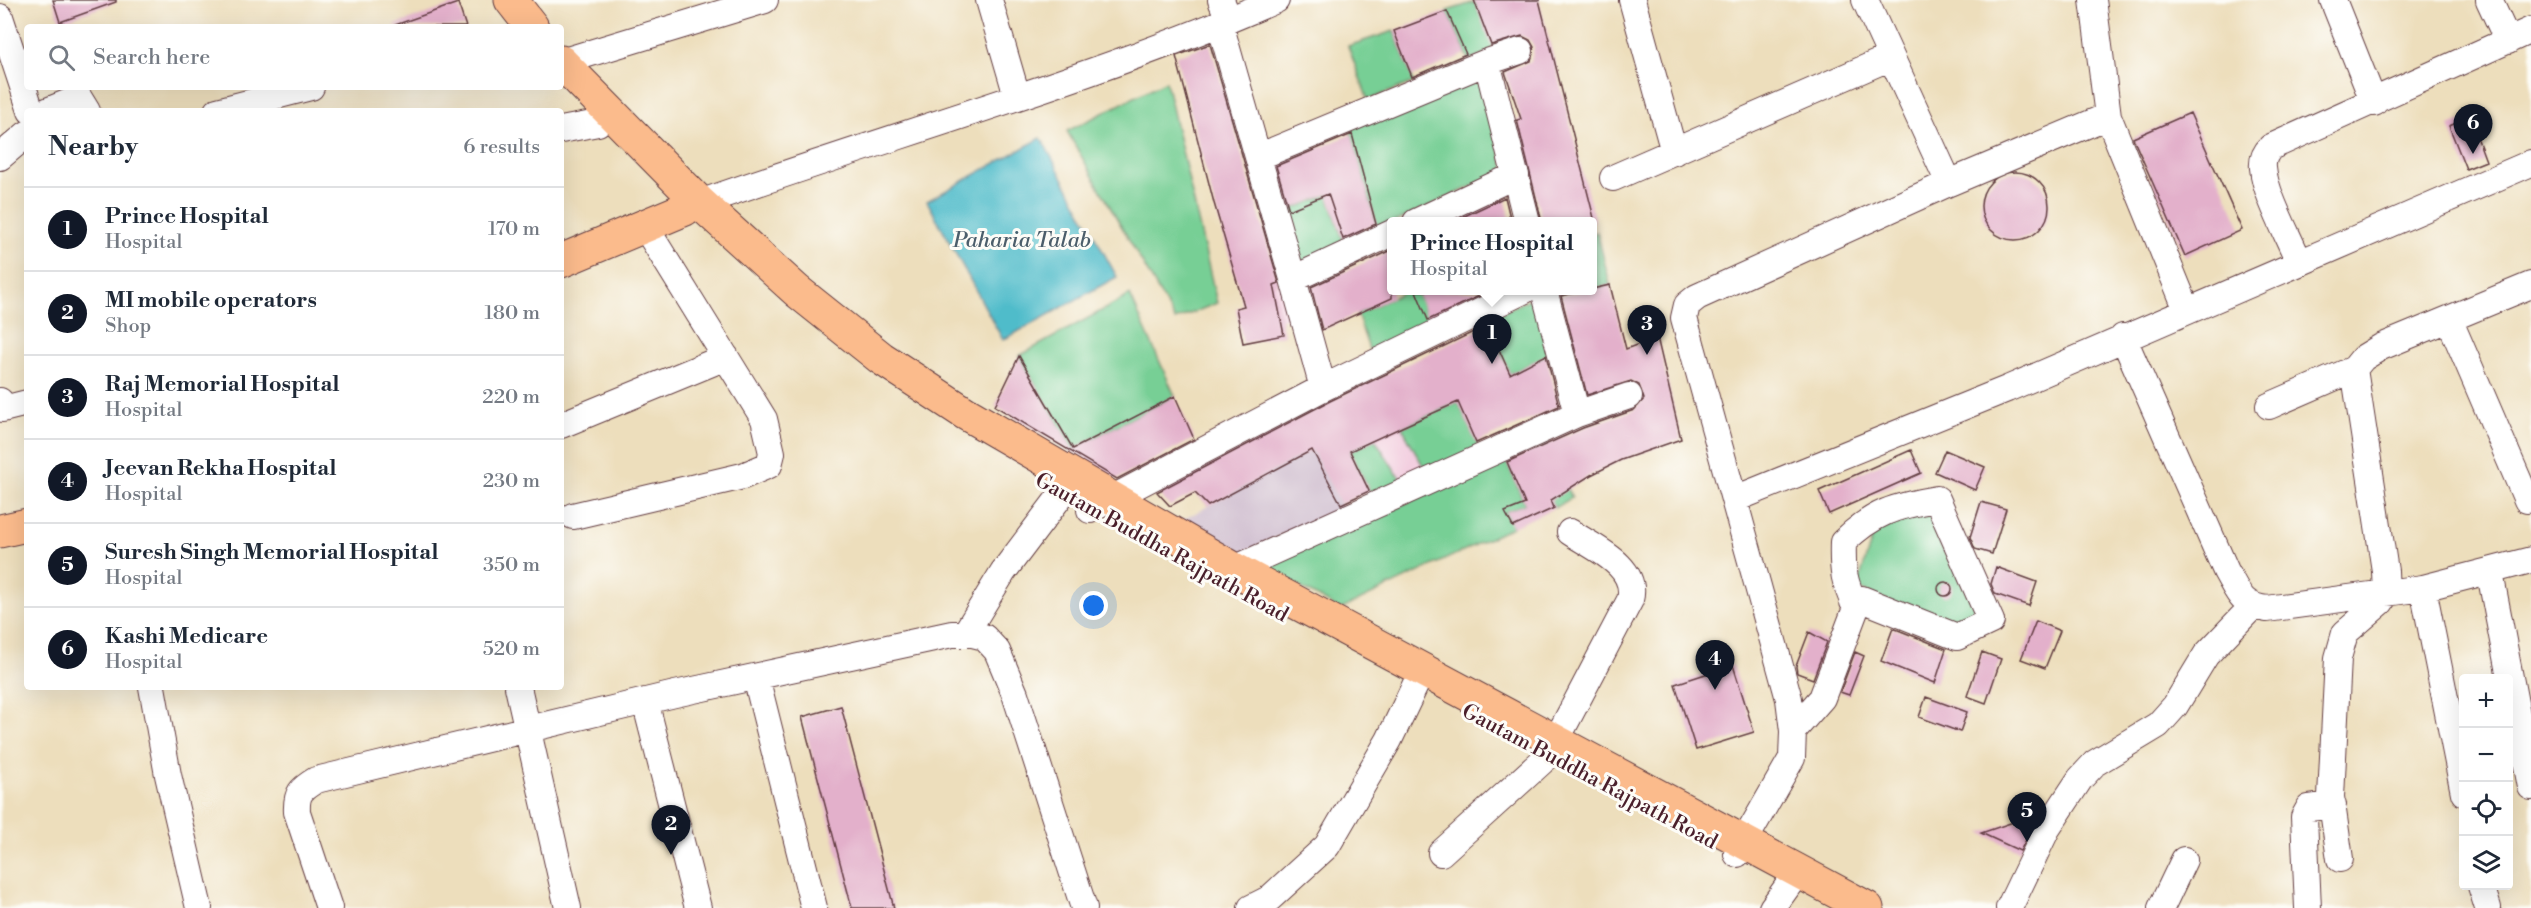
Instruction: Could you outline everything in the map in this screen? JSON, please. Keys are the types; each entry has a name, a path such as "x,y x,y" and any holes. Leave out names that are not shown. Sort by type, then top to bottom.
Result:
{"main road":[{"path":"490,0 510,24"},
{"path":"510,0 530,24"},
{"path":"564,65 693,206 881,358 1101,505 1234,569 1419,676"},
{"name":"Gautam Buddha Rajpath Road","path":"564,87 598,123 693,206 734,256 840,347 993,453 1062,494 1101,505 1741,848 1781,896 1834,908"},
{"path":"564,260 693,206"},
{"path":"0,531 24,526"},
{"path":"1741,848 1867,908"}],"street":[{"path":"564,61 765,0"},
{"path":"989,0 1017,96"},
{"path":"693,206 819,161 1126,60 1223,15 1276,0"},
{"path":"1632,0 1674,152"},
{"path":"1865,0 1949,183"},
{"path":"2093,0 2108,116 2187,310"},
{"path":"2333,0 2374,103"},
{"path":"2489,0 2508,41"},
{"path":"1223,15 1258,157 1323,388"},
{"path":"0,17 24,90"},
{"path":"2299,262 2266,182 2263,167 2265,154 2271,147 2374,103 2531,30"},
{"path":"1258,157 1487,62 1520,51"},
{"path":"1613,178 1891,57"},
{"path":"1487,62 1526,217"},
{"path":"24,90 30,108"},
{"path":"229,108 299,90"},
{"path":"54,108 79,98 85,108"},
{"path":"1741,848 1792,758 1793,731 1789,699 1684,318 1687,305 1697,297 1949,183 2108,116"},
{"path":"564,129 598,123"},
{"path":"0,157 24,137"},
{"path":"1735,499 2007,389 2531,163"},
{"path":"1427,217 1516,175"},
{"path":"573,516 743,476 769,465 772,453 764,419 644,225"},
{"path":"1293,279 1387,235"},
{"path":"2269,406 2354,369 2363,358 2381,347 2531,285"},
{"path":"1101,505 1323,388 1517,295"},
{"path":"1545,295 1577,414"},
{"path":"2449,319 2527,500"},
{"path":"2123,338 2226,571 2242,598 2252,607 2268,609 2423,588 2490,573 2531,560"},
{"path":"564,424 726,357"},
{"path":"2340,859 2333,805 2336,693 2341,643 2345,633 2381,602 2386,593 2385,571 2354,369"},
{"path":"1234,569 1577,414 1629,396"},
{"path":"0,401 3,409 24,404"},
{"path":"965,634 1003,572 1062,494"},
{"path":"1793,731 1822,698 1856,608 1853,602 1842,573 1843,543 1859,527 1896,506 1937,499 1991,621 1958,637 1862,598 1853,602"},
{"path":"1441,853 1552,748 1630,600 1633,588 1629,574 1569,532"},
{"path":"2490,573 2531,787"},
{"path":"2423,588 2461,782"},
{"path":"2009,908 2047,829 2080,779 2096,763 2158,725 2175,706 2206,655 2252,607"},
{"path":"329,908 297,812 296,799 300,789 316,780 645,701 952,634 965,634 984,638 998,651 1015,694 1084,908"},
{"path":"1251,908 1269,899 1327,846 1389,740 1419,676"},
{"path":"756,677 814,908"},
{"path":"153,690 168,775 199,908"},
{"path":"519,690 568,908"},
{"path":"645,701 698,908"},
{"path":"2308,908 2304,817 2308,808 2333,805"},
{"path":"2161,908 2184,860"},
{"path":"2483,890 2488,908"}],"shaded area":[{"path":"1286,282 1294,316 1247,328 1240,293"},
{"path":"1402,427 1427,473 1403,483 1375,439"},
{"path":"1312,450 1343,508 1234,556 1177,523"}],"green space":[{"path":"1475,2 1494,50 1469,60 1447,11"},
{"path":"1394,31 1414,82 1368,100 1348,46"},
{"path":"1481,74 1505,171 1406,217 1387,217 1387,225 1378,230 1349,125"},
{"path":"1166,81 1217,303 1175,320 1067,131"},
{"path":"1328,195 1345,246 1298,268 1282,213"},
{"path":"1597,232 1610,285 1597,288"},
{"path":"1130,295 1175,396 1073,449 1019,356"},
{"path":"1398,295 1418,295 1432,328 1372,358 1357,314"},
{"path":"1535,296 1553,352 1510,374 1486,320"},
{"path":"1458,402 1479,448 1427,473 1402,427"},
{"path":"1546,437 1572,498 1554,508 1527,447"},
{"path":"1375,439 1403,483 1372,496 1350,451"},
{"path":"1505,458 1525,504 1505,512 1513,527 1340,610 1265,567"},
{"path":"1930,509 1976,610 1946,625 1857,588 1874,531"}],"water":[{"name":"Paharia Talab","path":"1041,138 1117,277 1003,340 927,201"}],"building":[{"path":"53,0 116,0 116,2 60,22"},
{"path":"1474,0 1539,0 1594,217 1541,217 1517,120 1521,119 1505,72 1531,61 1534,47 1530,40 1522,36 1491,45"},
{"path":"458,3 465,24 398,24"},
{"path":"1447,11 1466,54 1412,77 1394,31"},
{"path":"1210,44 1279,283 1274,285 1284,335 1243,343 1236,308 1244,306 1214,203 1176,56"},
{"path":"2190,113 2242,230 2185,256 2133,138"},
{"path":"2470,118 2486,161 2466,169 2449,126"},
{"path":"1352,134 1376,224 1343,239 1328,194 1289,210 1276,166"},
{"path":"2015,172 2028,175 2039,182 2046,193 2049,206 2046,219 2039,230 2028,237 2015,240 2002,237 1991,230 1984,219 1981,206 1984,193 1991,182 2002,175"},
{"path":"1505,197 1510,217 1463,217"},
{"path":"1387,252 1387,295 1392,295 1392,298 1322,330 1311,287"},
{"path":"1610,285 1626,349 1657,337 1681,439 1621,460 1591,475 1551,500 1554,508 1513,527 1505,512 1525,504 1507,462 1583,428 1634,410 1644,399 1639,385 1631,381 1587,395 1561,296 1597,295 1597,288"},
{"path":"1418,295 1481,295 1428,320"},
{"path":"1488,325 1510,374 1546,355 1559,406 1476,443 1458,402 1402,427 1350,451 1369,491 1341,504 1312,450 1208,506 1195,493 1170,506 1157,492 1330,401"},
{"path":"1019,356 1073,449 1175,396 1194,439 1117,479 995,406"},
{"path":"1911,450 1921,473 1829,514 1819,491"},
{"path":"1945,450 1985,467 1975,490 1935,472"},
{"path":"1981,502 2006,509 1992,554 1975,549 1970,537"},
{"path":"1996,567 2037,582 2029,606 1995,594 1991,584"},
{"path":"1942,582 1948,582 1952,589 1948,596 1942,596 1938,592 1938,586"},
{"path":"2036,621 2060,631 2045,668 2021,659"},
{"path":"1893,628 1946,649 1935,683 1881,661"},
{"path":"1809,632 1827,642 1813,679 1797,673 1796,666"},
{"path":"1855,652 1864,656 1849,695 1840,692"},
{"path":"1982,652 2001,659 1986,703 1967,696"},
{"path":"1733,665 1754,732 1696,750 1675,684"},
{"path":"1926,697 1967,712 1960,732 1919,717"},
{"path":"841,706 894,908 852,908 802,717"},
{"path":"2040,813 2020,851 1981,833"}],"place":[{"name":"Kashi Medicare","path":"2473,154"},
{"name":"Raj Memorial Hospital","path":"1647,355"},
{"name":"Prince Hospital","path":"1492,364"},
{"name":"Jeevan Rekha Hospital","path":"1715,690"},
{"name":"Suresh Singh Memorial Hospital","path":"2027,842"},
{"name":"MI mobile operators","path":"671,855"}]}
